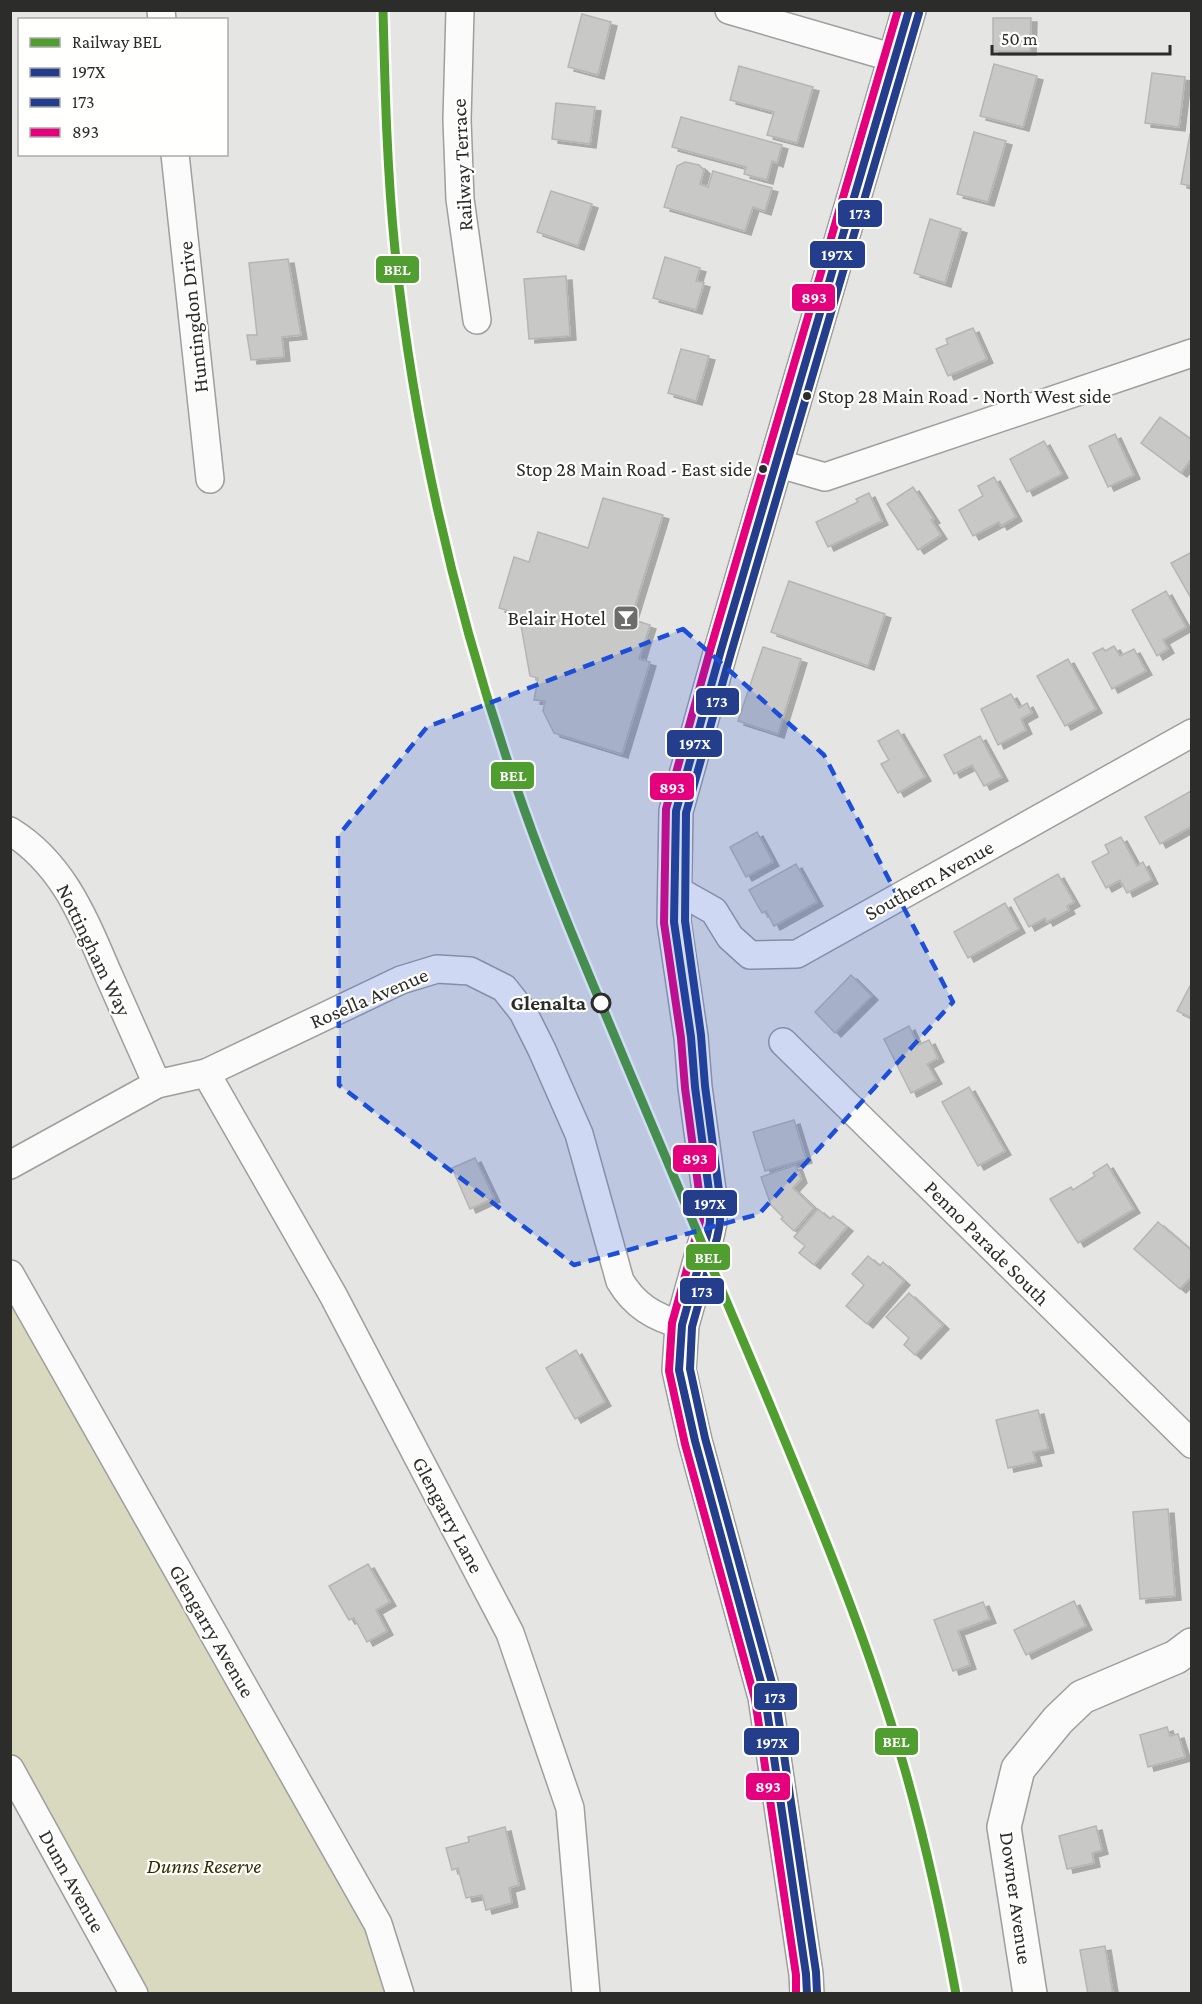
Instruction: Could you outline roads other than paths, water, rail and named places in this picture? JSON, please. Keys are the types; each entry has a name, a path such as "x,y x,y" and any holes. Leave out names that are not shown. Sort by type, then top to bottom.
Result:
{"main road":[{"path":"807,1994 806,1974 765,1698 695,1441 679,1370 682,1325 709,1229 710,1197 695,1087 691,1037 674,922 676,811 909,10"},
{"name":"Downer Avenue","path":"1030,1994 1004,1827 1018,1769 1058,1720 1082,1697 1176,1657 1191,1646"}],"street":[{"name":"Railway Terrace","path":"460,10 458,120 460,199 477,320"},
{"path":"729,10 894,58"},
{"name":"Huntingdon Drive","path":"175,156 210,479"},
{"path":"776,463 825,477 1191,353"},
{"name":"Southern Avenue","path":"675,889 714,911 730,937 750,955 797,954 1191,733"},
{"name":"Nottingham Way","path":"10,831 28,842 54,868 78,905 157,1084"},
{"name":"Rosella Avenue","path":"10,1165 157,1084 206,1072 401,980 437,969 470,971 504,988 523,1011 579,1134 620,1281 629,1297 657,1318 682,1325"},
{"name":"Penno Parade South","path":"783,1042 1191,1444"},
{"name":"Glengarry Lane","path":"206,1072 333,1295 510,1633 570,1808 586,1994"},
{"name":"Glengarry Avenue","path":"10,1274 378,1924 400,1994"},
{"name":"Dunn Avenue","path":"10,1769 134,1994"}],"rail line":[{"name":"BEL","path":"383,10 390,190 404,321 428,463 460,603 501,741 560,904 783,1435 858,1625 913,1798 956,1994"}],"place":[{"name":"Stop 28 Main Road - North West side","path":"807,396"},
{"name":"Stop 28 Main Road - East side","path":"763,469"},
{"name":"Belair Hotel","path":"626,618"},
{"name":"Glenalta","path":"601,1003"}],"park label":[{"name":"Dunns Reserve","path":"204,1866"}]}
